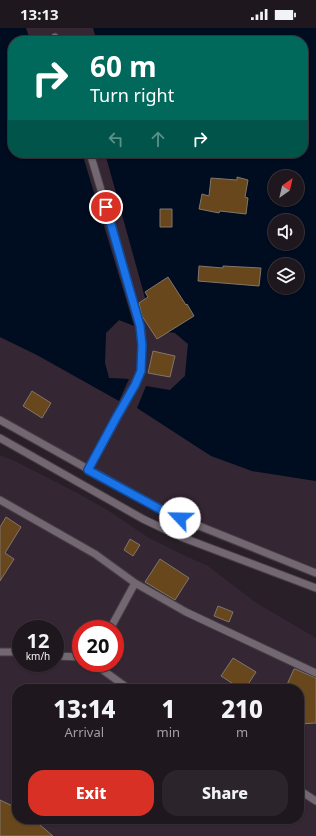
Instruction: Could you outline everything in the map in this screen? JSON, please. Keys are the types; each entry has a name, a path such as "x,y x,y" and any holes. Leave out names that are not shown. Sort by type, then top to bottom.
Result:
{"lane":[{"path":"88,470 135,385 141,371 142,345 140,326 91,158"},
{"path":"0,420 167,513 316,573"},
{"path":"0,438 143,519 181,537 316,588"},
{"path":"0,500 94,554 135,583 186,612 316,673"},
{"path":"115,620 135,583"},
{"path":"0,652 12,652"},
{"path":"106,672 123,684"},
{"path":"304,793 316,800"}],"shaded area":[{"path":"26,28 93,28 95,36 28,36"},
{"path":"84,158 106,158 154,330 175,333 188,344 185,376 170,390 252,471 316,481 316,578 168,519 0,425 0,337 37,355 118,400 128,379 109,378 105,363 106,333 119,320 134,325"},
{"path":"0,455 21,464 79,494 109,511 149,538 208,566 255,602 316,638 316,836 0,836"}],"water":[{"path":"0,28 26,28 28,36 8,36 8,158 84,158 134,326 119,320 106,333 105,363 109,378 129,379 119,401 37,355 0,337"},
{"path":"93,28 316,28 316,481 252,471 211,456 137,408 146,386 170,390 185,376 188,344 175,333 154,330 106,158 308,158 308,36 95,36"}],"building":[{"path":"237,177 248,180 245,197 248,198 246,214 220,211 219,213 199,209 202,194 209,196 211,178 237,180"},
{"path":"160,209 172,209 172,227 160,227"},
{"path":"199,266 223,268 223,266 261,268 259,286 198,281"},
{"path":"168,277 194,316 157,339 142,316 139,303 148,297 145,292"},
{"path":"153,351 175,356 170,377 148,373"},
{"path":"32,391 51,403 42,418 23,406"},
{"path":"6,517 21,527 5,553 14,559 0,581 0,527"},
{"path":"130,539 140,545 133,556 124,550"},
{"path":"160,559 189,578 175,600 145,582"},
{"path":"218,606 233,612 229,622 214,616"},
{"path":"233,658 256,672 248,684 233,684 221,676"},
{"path":"294,669 316,678 316,723 304,724 304,684 287,684"},
{"path":"0,800 12,806 12,824 39,824 53,836 0,836"}],"route":[{"path":"106,207 140,326 142,345 141,371 135,385 88,470 167,513 180,518"}]}
